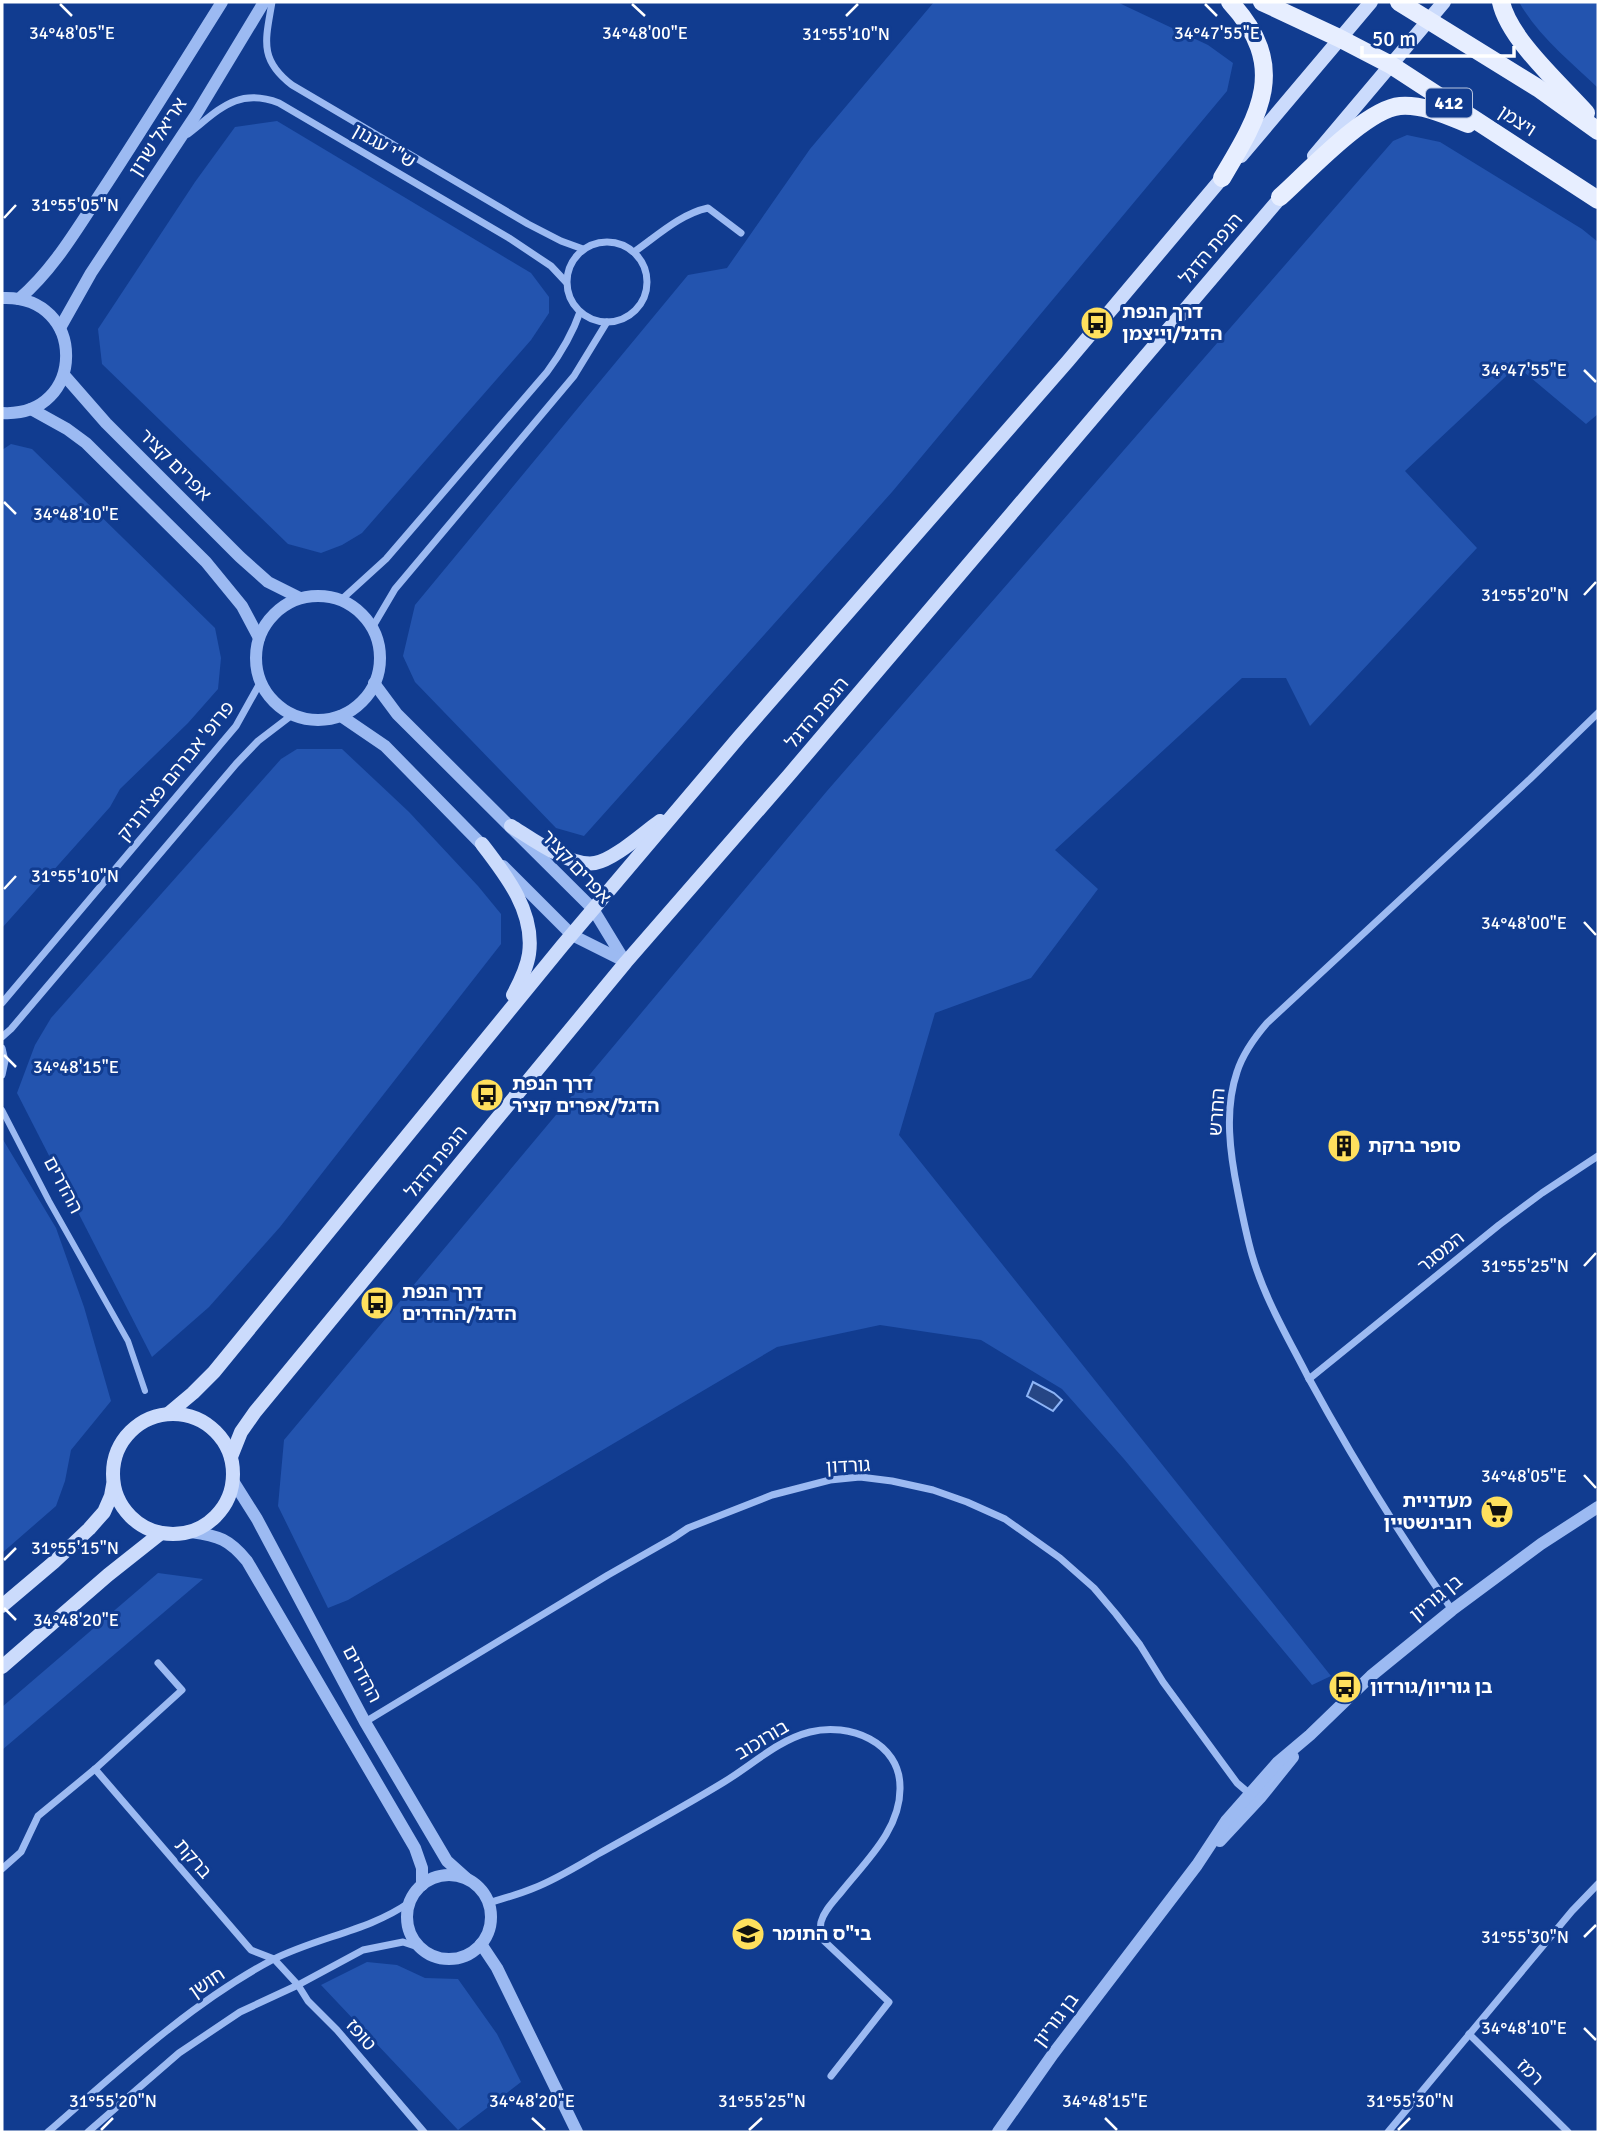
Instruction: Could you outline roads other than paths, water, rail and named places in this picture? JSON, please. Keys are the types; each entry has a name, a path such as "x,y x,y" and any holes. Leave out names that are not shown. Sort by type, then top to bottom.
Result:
{"main road":[{"path":"1222,178 1250,130 1264,88 1261,51 1254,32 1230,2"},
{"name":"ויצמן","path":"1262,2 1391,65 1598,200"},
{"name":"הנפת הדגל","path":"168,1414 214,1371 593,909 1068,361 1371,2"},
{"name":"ויצמן","path":"1399,2 1430,19 1598,129"},
{"name":"הנפת הדגל","path":"232,1457 241,1432 255,1412 626,962 789,775 1444,2"},
{"path":"1501,2 1510,26 1521,42 1598,129"},
{"path":"1280,198 1371,117 1394,107 1439,112 1507,140"},
{"path":"511,827 565,859 595,863 620,851 683,803"},
{"path":"482,844 514,891 524,911 529,931 529,953 523,976 492,1029"},
{"path":"2,1606 54,1563 104,1512 114,1484 115,1459 127,1436 147,1420 168,1414 199,1419 215,1430 232,1457 233,1481 224,1506 216,1517 191,1532 161,1533 139,1524 130,1516 117,1496 114,1484"},
{"path":"2,1667 161,1533"}],"street":[{"name":"אריאל שרון","path":"19,299 57,259 152,115 222,2"},
{"name":"אריאל שרון","path":"61,328 92,273 179,141 264,2"},
{"name":"ש\"י עגנון","path":"272,2 266,41 269,60 279,75 528,224 583,249"},
{"name":"ש\"י עגנון","path":"179,141 228,104 242,98 264,97 279,103 509,238 551,266 566,282"},
{"path":"634,252 678,220 697,210 708,208 741,233"},
{"path":"605,242 616,242 634,252 645,269 647,281 645,294 639,305 631,314 620,320 607,322 580,313 573,304 566,282 568,269 574,258 583,249 605,242"},
{"path":"2,298 36,304 50,314 61,328 67,360 64,375 45,401 18,413 2,413"},
{"path":"341,600 386,559 547,372 568,343 580,313"},
{"path":"372,628 395,589 574,376 607,322"},
{"name":"אפרים קציר","path":"64,375 106,423 240,557 268,582 300,598"},
{"path":"31,409 86,443 206,562 242,606 259,638"},
{"path":"314,596 341,600 354,607 372,628 378,641 379,670 374,683 366,697 355,708 341,716 316,720 292,715 273,702 260,684 255,653 259,638 265,624 287,604 314,596"},
{"name":"אפרים קציר","path":"374,683 397,714 593,909 626,962"},
{"name":"פרופ' אברהם פצ'ורניק","path":"2,1003 230,734 260,684"},
{"name":"החרש","path":"1452,1610 1390,1518 1310,1379 1284,1331 1252,1255 1230,1147 1230,1118 1235,1081 1246,1053 1268,1023 1598,713"},
{"name":"פרופ' אברהם פצ'ורניק","path":"2,1037 236,764 258,741 292,715"},
{"path":"341,716 385,746 572,934 626,962"},
{"path":"2,1048 5,1061 2,1075"},
{"name":"ההדרים","path":"2,1110 49,1201 128,1341 145,1391"},
{"name":"המסגר","path":"1310,1379 1499,1226 1542,1193 1598,1156"},
{"name":"גורדון","path":"366,1722 688,1528 772,1495 830,1480 860,1477 933,1490 967,1502 1004,1519 1060,1558 1094,1588 1116,1614 1237,1783 1254,1797"},
{"name":"ההדרים","path":"233,1481 257,1519 366,1722 447,1861 466,1878"},
{"name":"בן גוריון","path":"998,2132 1053,2054 1197,1865 1310,1735 1371,1676 1452,1610 1541,1544 1598,1507"},
{"path":"191,1532 219,1536 234,1545 247,1561 415,1848 422,1868 422,1885"},
{"path":"2,1869 21,1852 38,1816 182,1690 158,1663"},
{"name":"בורוכוב","path":"489,1903 535,1888 586,1861 727,1780 786,1741 809,1732 830,1728 858,1732 891,1757 898,1770 898,1805 890,1829 828,1908 821,1922 821,1938 889,2002 831,2076"},
{"name":"ברקת","path":"94,1769 251,1950 274,1959"},
{"path":"88,2132 178,2053 240,2012 363,1950 403,1942 446,1959 472,1952 489,1931 491,1917 489,1903 476,1884 466,1878 443,1875 422,1885 410,1902 407,1914 408,1927 421,1948"},
{"path":"1388,2132 1572,1911 1598,1884"},
{"name":"חושן","path":"48,2132 146,2047 216,1995 274,1959 374,1922 410,1902"},
{"path":"481,1944 497,1968 577,2132"},
{"name":"טופז","path":"274,1959 423,2131"},
{"name":"רמז","path":"1469,2034 1568,2132"}],"place":[{"name":"דרך הנפת הדגל/וייצמן","path":"1097,323"},
{"name":"דרך הנפת הדגל/אפרים קציר","path":"487,1095"},
{"name":"סופר ברקת","path":"1344,1146"},
{"name":"דרך הנפת הדגל/ההדרים","path":"377,1303"},
{"name":"מעדניית רובינשטיין","path":"1497,1512"},
{"name":"בן גוריון/גורדון","path":"1345,1687"},
{"name":"בי\"ס התומר","path":"748,1934"}]}
